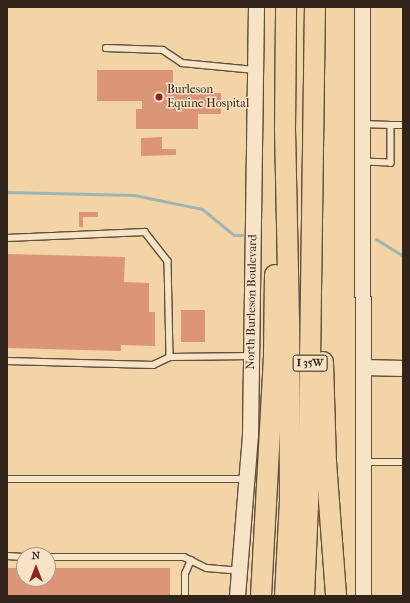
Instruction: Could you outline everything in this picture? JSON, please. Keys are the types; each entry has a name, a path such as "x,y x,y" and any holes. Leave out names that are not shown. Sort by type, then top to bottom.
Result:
{"highway":[{"name":"I 35W","path":"285,596 290,500 289,320 285,130 286,7"},
{"name":"I 35W","path":"304,596 308,498 315,7"},
{"path":"313,129 322,203 321,303 326,462 336,596"},
{"path":"260,596 274,356 276,143 285,130"}],"main road":[{"name":"North Burleson Boulevard","path":"237,596 250,435 256,7"},
{"path":"362,7 363,596"},
{"path":"363,367 403,368"}],"lane":[{"path":"106,48 163,50 182,63 255,70"},
{"path":"362,124 403,125"},
{"path":"362,162 391,163 391,124"},
{"path":"7,238 145,232 168,261 170,357"},
{"path":"7,361 152,365 170,357 252,356"},
{"path":"363,462 403,462"},
{"path":"7,479 246,479"},
{"path":"56,557 184,557 207,568 239,571"},
{"path":"186,596 185,574 191,560"}],"building":[{"name":"Burleson Equine Hospital","path":"97,70 173,70 173,87 179,87 179,93 221,93 221,114 198,114 198,129 136,129 136,109 142,109 142,101 97,101"},
{"path":"162,137 162,149 176,149 176,155 141,156 141,138"},
{"path":"79,212 98,212 98,217 83,217 83,227 79,227"},
{"path":"7,254 125,257 124,282 149,283 149,312 155,312 155,346 121,345 121,351 7,348"},
{"path":"181,310 205,310 205,342 181,342"},
{"path":"7,568 16,568 16,587 56,587 56,568 170,568 170,596 7,596"}],"waterway":[{"path":"7,192 134,195 202,209 234,235 242,235"},
{"path":"376,239 403,256"}],"place":[{"name":"Burleson Equine Hospital","path":"159,97"}]}
